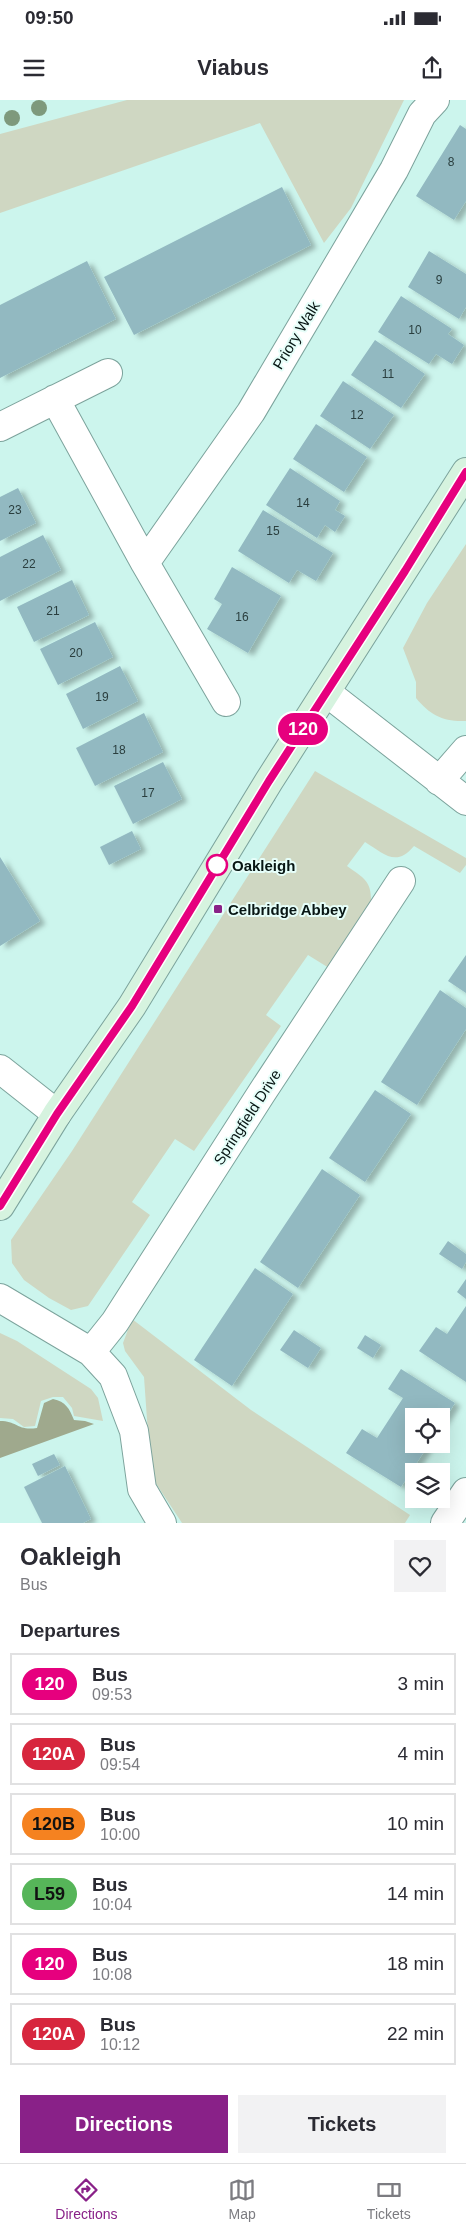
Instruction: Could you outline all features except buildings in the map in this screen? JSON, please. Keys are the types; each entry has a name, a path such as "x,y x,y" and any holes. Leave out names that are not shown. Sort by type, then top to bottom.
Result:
{"main road":[{"path":"0,1206 57,1114 132,1006 249,813 466,472"}],"street":[{"name":"Priory Walk","path":"145,563 251,412 394,170 422,114 435,100"},
{"path":"0,427 108,373"},
{"path":"55,399 145,563 226,702"},
{"path":"326,692 466,801"},
{"path":"439,781 466,750"},
{"name":"Springfield Drive","path":"91,1352 115,1322 401,881"},
{"path":"0,1069 57,1114"},
{"path":"0,1298 91,1352 113,1376 134,1430 142,1490 162,1523"},
{"path":"446,1523 466,1492"}],"green space":[{"path":"127,100 404,100 351,208 324,243 260,123 0,213 0,134"},
{"path":"466,544 466,721 458,721 444,719 432,713 416,698 416,682 403,648 427,603"},
{"path":"315,771 466,858 466,865 460,873 414,846 407,853 395,857 384,854 365,842 347,866 366,881 369,886 371,905 329,968 308,955 266,1015 281,1026 194,1151 175,1139 132,1202 150,1215 88,1306 71,1310 49,1298 24,1280 12,1263 11,1240 72,1151"},
{"path":"132,1319 251,1410 410,1515 405,1523 182,1523 151,1476 144,1377 125,1351 123,1343"},
{"path":"0,1333 17,1341 91,1389 98,1398 103,1421 74,1416 72,1408 63,1397 53,1397 41,1401 35,1426 24,1427 13,1419 0,1418"},
{"path":"53,1399 66,1406 74,1420 94,1424 0,1458 0,1421 6,1421 30,1429 37,1428 44,1403"}],"bus line":[{"name":"120","path":"0,1206 57,1114 132,1006 269,781 405,571 466,472"}],"place":[{"name":"Oakleigh","path":"217,865"},
{"name":"Celbridge Abbey","path":"218,909"}]}
